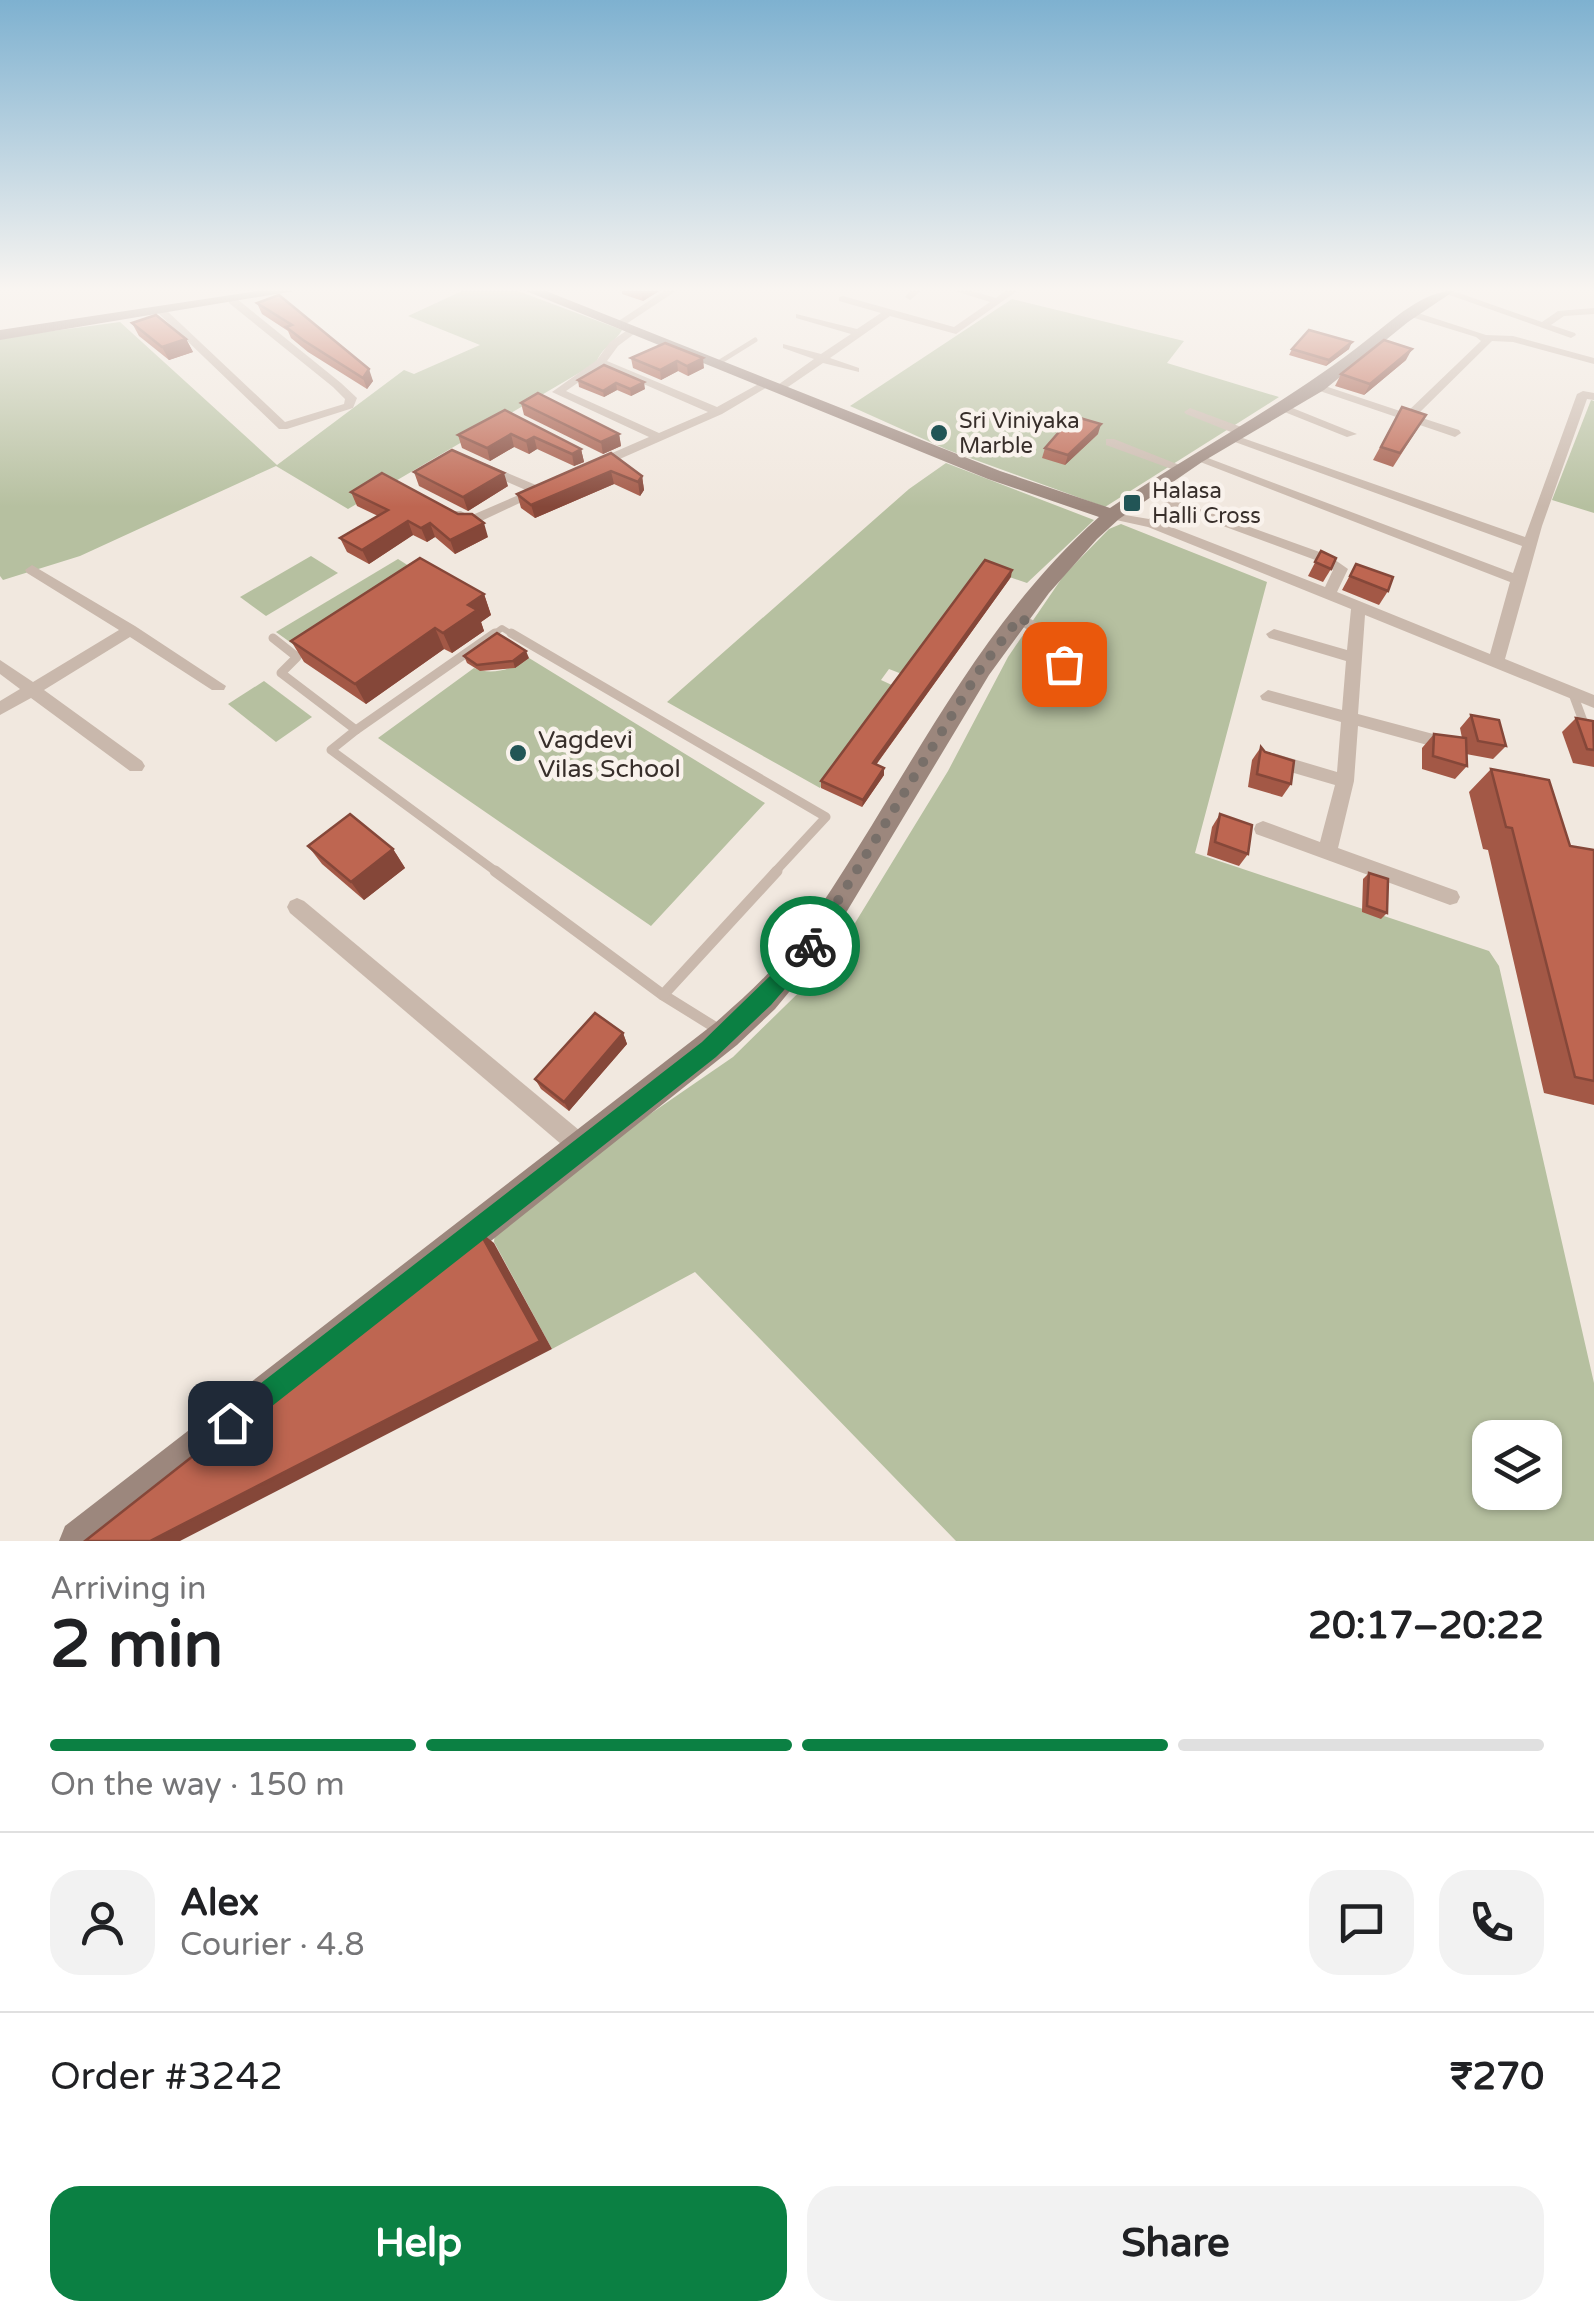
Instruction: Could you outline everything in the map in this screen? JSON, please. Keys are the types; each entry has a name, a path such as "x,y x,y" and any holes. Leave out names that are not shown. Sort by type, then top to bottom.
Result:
{"main road":[{"path":"718,363 994,476 1112,514"},
{"path":"80,1541 583,1148 764,999 813,942 981,668 1020,617 1112,514 1189,463 1318,387 1349,363"}],"street":[{"path":"216,363 283,426 349,406 350,398 310,363"},
{"path":"600,363 558,392 660,438"},
{"path":"603,363 718,412"},
{"path":"586,469 718,412 814,363"},
{"path":"836,363 855,370"},
{"path":"1407,418 1465,363"},
{"path":"1318,387 1455,433"},
{"path":"1496,662 1516,579 1582,394 1594,397"},
{"path":"1281,407 1351,434"},
{"path":"1190,412 1235,435 1528,544"},
{"path":"1110,442 1189,463 1516,579"},
{"path":"585,454 602,462"},
{"path":"470,461 538,491"},
{"path":"434,503 470,521 554,484"},
{"path":"1152,524 1172,503 1323,558 1341,569 1328,596"},
{"path":"1112,514 1152,524 1594,702"},
{"path":"32,570 218,686"},
{"path":"1326,853 1344,781 1358,609"},
{"path":"1020,617 1049,638 1078,691"},
{"path":"0,709 130,630"},
{"path":"1274,634 1355,658"},
{"path":"0,666 136,766"},
{"path":"1268,696 1432,740"},
{"path":"1264,757 1344,781"},
{"path":"1262,829 1450,897"},
{"path":"297,907 583,1148"}],"lane":[{"path":"662,995 826,817 502,628 330,750 662,995 726,1034"},
{"path":"272,638 298,657 281,673 356,730"},
{"path":"1574,694 1589,740"}],"green space":[{"path":"0,363 165,363 277,465 404,370 414,374 439,363 596,363 348,509 276,466 80,556 3,580 0,576"},
{"path":"915,363 1167,363 1279,397 1105,507 948,450 850,406"},
{"path":"1591,400 1594,401 1594,513 1552,500"},
{"path":"946,463 1094,520 1027,583 983,568 925,683 889,669 881,680 894,686 820,788 667,702 909,489"},
{"path":"1121,524 1267,582 1195,853 1489,951 1499,966 1594,1383 1594,1541 956,1541 695,1272 552,1349 494,1242 495,1232 589,1156 733,1057 833,959 948,771 1008,657 1064,575 1109,529"},
{"path":"311,556 338,573 266,616 240,597"},
{"path":"398,559 426,577 305,653 276,632"},
{"path":"529,658 765,803 651,926 378,738 474,668 502,670"},
{"path":"264,681 312,717 276,742 228,704"}],"building":[{"path":"339,363 362,363 369,369 363,378"},
{"path":"643,363 673,363 660,370"},
{"path":"1355,363 1395,363 1370,384 1341,374"},
{"path":"604,365 644,382 630,389 616,383 603,391 578,380"},
{"path":"538,393 619,434 601,442 521,403"},
{"path":"1402,407 1426,415 1400,453 1381,447"},
{"path":"505,410 581,449 572,454 534,437 526,441 511,434 487,448 458,435"},
{"path":"1073,416 1101,424 1068,455 1045,448"},
{"path":"452,450 504,473 463,497 414,472"},
{"path":"611,453 642,476 638,482 611,471 531,505 517,494"},
{"path":"382,473 458,514 472,514 484,523 450,540 430,523 421,528 408,521 362,550 340,538 388,510 351,492"},
{"path":"1321,551 1336,558 1331,569 1315,562"},
{"path":"420,558 484,594 468,605 477,610 443,633 435,628 355,684 291,641"},
{"path":"985,560 1012,570 873,763 884,768 863,800 821,781"},
{"path":"1356,564 1393,577 1388,591 1350,576"},
{"path":"497,633 526,651 513,661 477,665 464,656"},
{"path":"1471,715 1499,720 1506,746 1478,741"},
{"path":"1576,718 1593,721 1594,750 1587,749"},
{"path":"1434,734 1466,738 1467,766 1433,756"},
{"path":"1261,747 1265,752 1294,761 1291,784 1257,774"},
{"path":"1491,769 1549,780 1570,846 1594,850 1594,1081 1575,1077 1512,828 1506,827"},
{"path":"350,814 393,849 351,882 308,846"},
{"path":"1220,814 1252,825 1248,854 1215,842"},
{"path":"1369,873 1388,879 1387,913 1367,906"},
{"path":"595,1013 623,1033 564,1102 535,1079"},
{"path":"479,1231 540,1341 150,1541 85,1541"}],"way so far":[{"path":"810,946 981,668 1020,617 1049,638 1064,664"}],"place":[{"name":"Sri Viniyaka Marble","path":"939,433"},
{"name":"Halasa Halli Cross","path":"1132,503"},
{"name":"Vagdevi Vilas School","path":"518,753"}],"route":[{"path":"230,1423 709,1050 764,999 810,946"}]}
